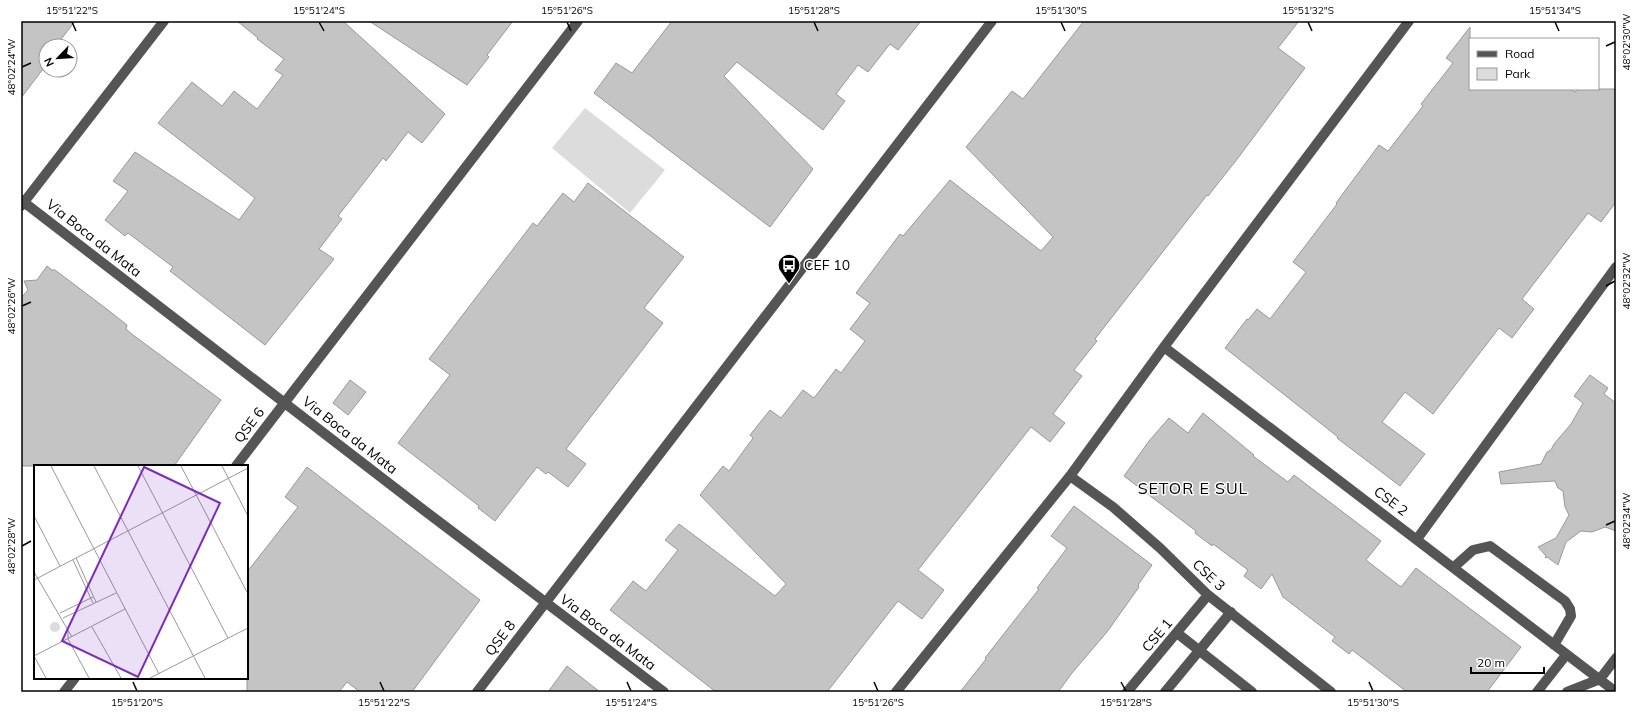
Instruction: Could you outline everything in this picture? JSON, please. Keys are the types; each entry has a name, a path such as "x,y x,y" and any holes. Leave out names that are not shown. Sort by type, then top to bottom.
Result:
{"street":[{"path":"22,203 164,21"},
{"name":"QSE 6","path":"237,465 578,21"},
{"name":"QSE 8","path":"477,692 992,21"},
{"path":"896,692 1070,476 1164,347 1409,21"},
{"name":"Via Boca da Mata","path":"22,203 664,692"},
{"path":"1417,538 1616,267"},
{"name":"CSE 2","path":"1164,347 1417,538 1616,692"},
{"name":"CSE 3","path":"1070,476 1119,512 1160,548 1208,595 1331,692"},
{"path":"1454,567 1473,550 1490,546 1565,601 1570,609 1570,616 1554,645"},
{"name":"CSE 1","path":"1127,692 1177,634 1208,595"},
{"path":"1165,692 1231,612"},
{"path":"1177,634 1200,650 1252,692"},
{"path":"1537,692 1566,654"},
{"path":"1567,692 1600,679 1616,658"},
{"path":"64,692 74,679"}],"green space":[{"path":"585,108 665,170 630,213 552,148"}],"building":[{"path":"21,21 75,21 62,38 38,38 38,76 21,98"},
{"path":"237,21 343,21 445,114 422,143 408,132 386,161 383,158 338,216 342,219 319,249 334,259 265,345 170,271 173,267 128,233 125,236 105,220 128,191 113,181 135,152 239,220 255,198 158,123 192,82 222,106 234,91 257,109 283,75 275,70 284,59 257,39 258,38"},
{"path":"369,21 513,21 487,55 489,57 467,85"},
{"path":"672,21 921,21 898,50 890,44 868,72 858,65 836,94 845,101 823,130 737,62 724,76 813,169 770,227 594,93 616,63 632,73"},
{"path":"1084,21 1299,21 1278,48 1305,68 1238,158 1208,196 1207,195 1095,339 1097,341 1074,370 1082,376 1053,414 1065,423 1050,442 1031,427 918,570 944,590 922,619 898,601 827,692 716,692 610,610 633,581 646,591 678,550 665,540 679,524 775,596 786,584 700,495 723,466 729,471 753,438 750,435 770,410 781,418 803,390 814,398 836,369 841,373 865,341 850,329 870,303 856,293 900,234 903,236 950,180 1041,251 1053,237 966,147 1012,91 1023,99"},
{"path":"1470,27 1469,90 1572,90 1575,92 1577,90 1616,89 1616,202 1601,222 1588,213 1522,299 1534,309 1512,338 1499,328 1433,414 1405,392 1382,422 1425,454 1400,486 1337,438 1338,437 1225,348 1247,319 1248,320 1257,309 1270,319 1306,272 1293,262 1379,145 1388,151 1423,106 1421,104 1453,63 1446,58"},
{"path":"588,183 684,257 644,308 663,323 566,449 586,464 568,487 548,472 546,474 537,467 495,521 478,508 479,506 398,443 450,375 429,359 533,223 537,226 563,193 574,202"},
{"path":"47,266 52,270 55,270 127,325 126,329 133,335 221,400 175,465 21,466 21,298 28,290 24,281 37,280"},
{"path":"1590,375 1608,388 1604,394 1616,403 1616,531 1605,527 1592,532 1581,531 1566,542 1558,565 1547,557 1545,558 1546,556 1538,547 1556,538 1569,515 1565,507 1563,491 1558,488 1555,481 1501,484 1499,472 1541,464 1547,452 1551,450 1554,444 1571,424 1583,403 1574,396"},
{"path":"350,380 366,392 348,415 333,403"},
{"path":"1203,413 1254,455 1253,456 1288,482 1294,475 1381,541 1366,560 1401,587 1416,568 1521,647 1487,692 1407,692 1352,650 1349,654 1332,641 1335,637 1283,597 1272,574 1261,589 1244,576 1248,570 1213,544 1212,546 1195,533 1196,531 1124,476 1149,441 1169,418 1188,433"},
{"path":"307,467 480,600 412,692 360,692 347,682 339,692 247,692 248,571 298,507 285,497"},
{"path":"1074,506 1152,565 1138,585 1139,587 1107,632 1058,692 960,692 1039,589 1037,588 1067,548 1051,536"},
{"path":"567,666 600,692 548,692"}],"place":[{"name":"CEF 10","path":"789,284"}],"district":[{"name":"SETOR E SUL","path":"1193,488"}]}
